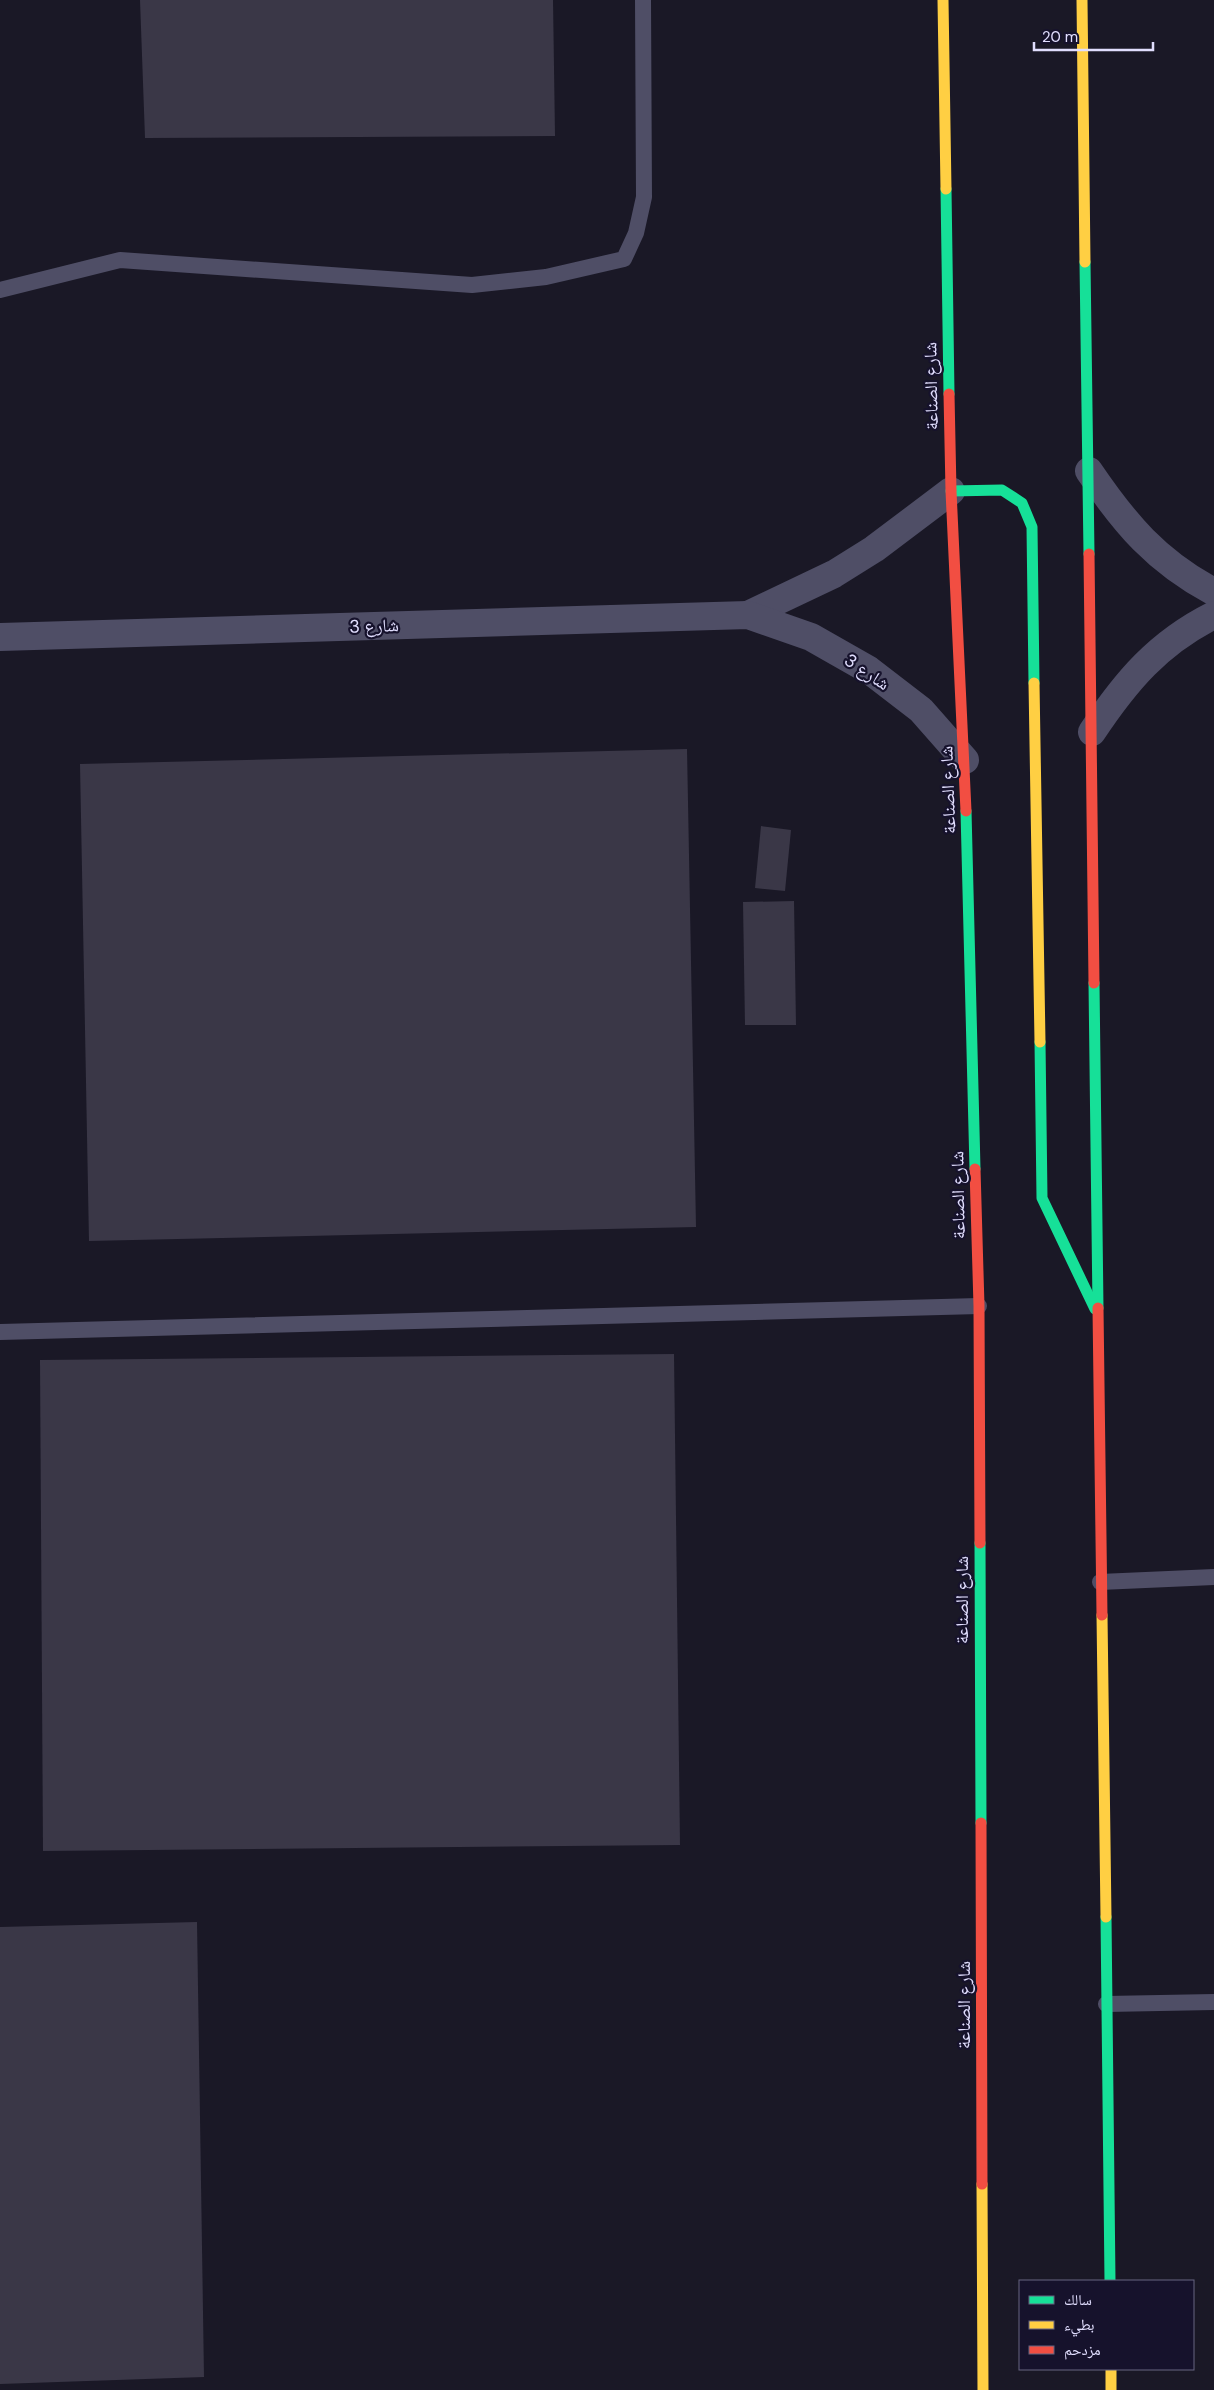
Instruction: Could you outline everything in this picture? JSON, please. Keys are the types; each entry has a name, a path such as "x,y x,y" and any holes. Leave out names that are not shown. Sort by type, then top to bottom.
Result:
{"street":[{"name":"شارع الصناعة","path":"942,0 951,491 965,760 978,1306 983,2390"},
{"path":"1082,0 1110,2280"},
{"path":"1089,471 1117,513 1152,550 1192,580 1214,592"},
{"path":"951,491 1002,490 1022,503 1032,527 1042,1198 1098,1317"},
{"name":"شارع 3","path":"748,615 834,574 874,549 951,491"},
{"name":"شارع 3","path":"0,637 748,615 810,637 869,670 921,710 965,760"},
{"path":"1092,732 1119,691 1153,655 1192,626 1214,615"},
{"path":"1111,2370 1111,2390"}],"lane":[{"path":"0,290 120,260 472,285 546,277 624,259 636,233 644,197 643,0"},
{"path":"0,1332 978,1306"},
{"path":"1100,1582 1214,1577"},
{"path":"1106,2004 1214,2002"}],"building":[{"path":"140,0 553,0 555,136 145,138"},
{"path":"687,749 696,1227 89,1241 80,764"},
{"path":"761,826 791,830 785,891 755,888"},
{"path":"794,901 796,1025 745,1025 743,902"},
{"path":"674,1354 680,1845 43,1851 40,1360"},
{"path":"197,1922 204,2377 0,2384 0,1927"}],"traffic: fast":[{"path":"946,189 949,394"},
{"path":"1085,262 1089,554"},
{"path":"951,491 1002,490 1022,503 1032,527 1034,683"},
{"path":"966,811 975,1169"},
{"path":"1094,983 1098,1308"},
{"path":"1040,1042 1042,1198 1095,1309"},
{"path":"980,1543 981,1823"},
{"path":"1106,1917 1110,2280"}],"traffic: slow":[{"path":"943,0 946,189"},
{"path":"1082,0 1085,262"},
{"path":"1034,683 1040,1042"},
{"path":"1102,1615 1106,1917"},
{"path":"982,2184 983,2390"},
{"path":"1111,2370 1111,2390"}],"traffic: jam":[{"path":"949,394 951,491 966,811"},
{"path":"1089,554 1094,983"},
{"path":"975,1169 979,1306 980,1543"},
{"path":"1098,1308 1102,1615"},
{"path":"981,1823 982,2184"}]}
